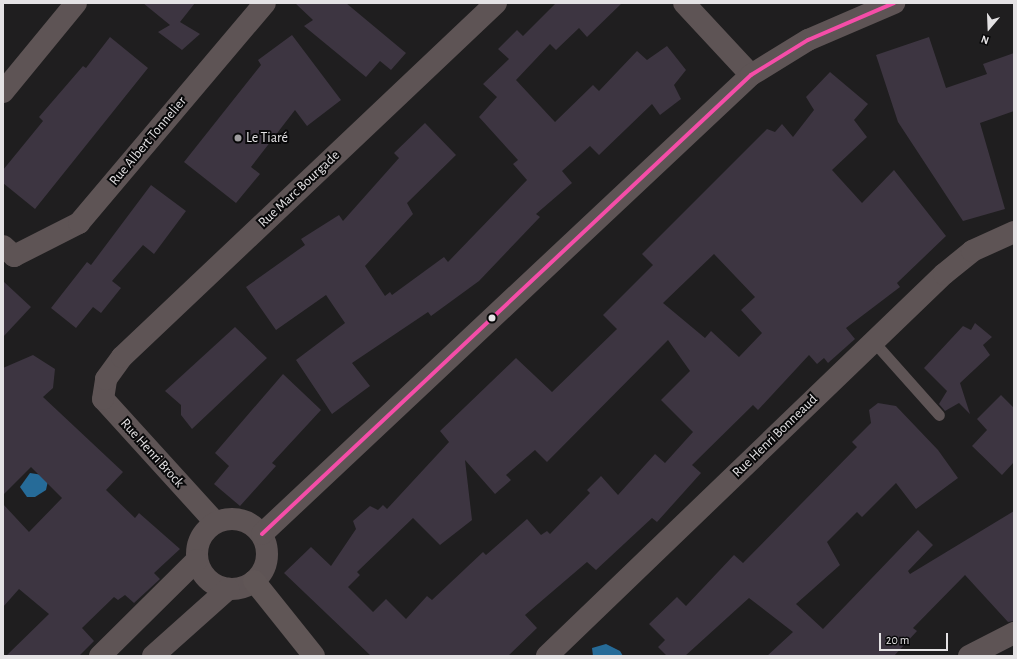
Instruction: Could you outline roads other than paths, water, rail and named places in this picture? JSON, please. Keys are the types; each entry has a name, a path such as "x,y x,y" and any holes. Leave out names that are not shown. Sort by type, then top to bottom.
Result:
{"main road":[{"path":"254,581 314,656"}],"street":[{"path":"3,92 76,3"},
{"name":"Rue Albert Tonnelier","path":"8,251 79,223 265,3"},
{"name":"Rue Marc Bourgade","path":"106,379 122,357 496,3"},
{"path":"684,3 751,75"},
{"path":"262,534 751,75 808,40 894,3"},
{"name":"Rue Henri Bonneaud","path":"547,656 944,274 972,251 1014,232"},
{"name":"Rue Henri Brock","path":"106,379 103,399 214,522"},
{"path":"227,518 241,519 262,534 267,560 261,574 254,581 242,588 228,589 208,580 197,560 199,538 214,522 227,518"},
{"path":"100,656 197,560"},
{"path":"153,656 228,589"},
{"path":"970,656 1014,633"}],"lane":[{"path":"873,341 939,415"}],"water":[{"path":"30,473 49,476 46,490 35,497 27,497 20,487"},
{"path":"606,644 620,651 623,656 593,656 592,648"}],"place":[{"name":"Le Tiaré","path":"238,138"}]}
